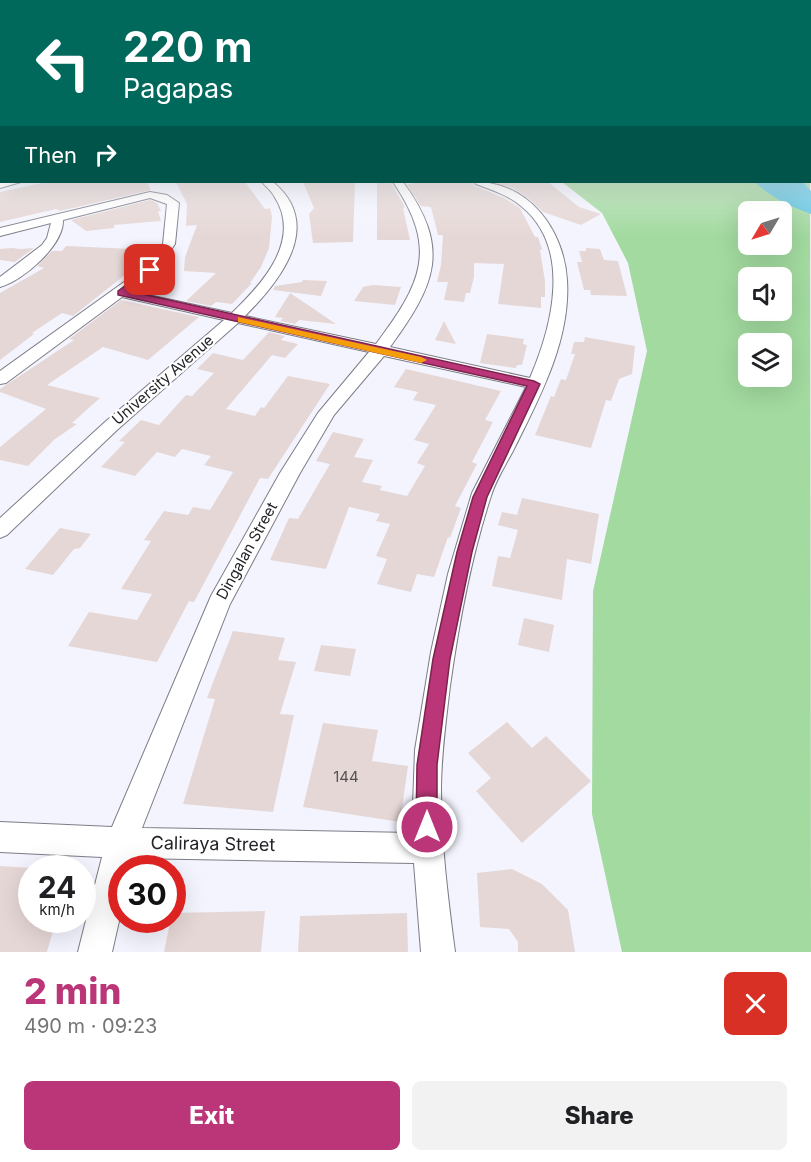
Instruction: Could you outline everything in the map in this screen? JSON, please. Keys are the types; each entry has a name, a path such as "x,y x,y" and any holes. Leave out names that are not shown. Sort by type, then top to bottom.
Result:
{"street":[{"name":"University Avenue","path":"0,530 67,466 235,318 268,283 288,247 289,215 274,186 269,183"},
{"name":"Dingalan Street","path":"95,952 122,843 219,603 290,473 327,413 379,351 407,313 425,274 427,262 425,233 420,217 399,183"},
{"path":"438,952 427,848 427,765 442,659 465,552 480,497 534,384 554,336 561,281 557,257 549,234 532,208 512,193 483,183"},
{"path":"0,232 139,196 157,195 170,199 173,203 169,244 150,270 0,379"},
{"path":"0,283 35,257 54,239 59,226 57,218"},
{"path":"121,293 534,384"},
{"name":"Caliraya Street","path":"0,837 122,843 427,848"}],"green space":[{"path":"563,183 810,183 811,952 622,952 592,814 593,591 647,351 628,263 602,213"}],"water":[{"path":"756,183 804,183 811,191 811,214 792,206 792,201 781,201"}],"building":[{"path":"42,183 148,183 151,190 0,222 0,192"},
{"path":"176,183 246,183 265,209 270,208 272,216 269,248 261,267 250,283 252,283 232,304 216,302 211,306 186,301 216,273 184,271 185,257 197,225 186,226 187,204"},
{"path":"303,183 355,183 353,242 313,243 309,214 314,208"},
{"path":"377,183 391,183 405,207 403,208 410,240 377,240"},
{"path":"412,183 474,183 475,186 504,198 520,208 535,237 538,237 542,249 540,250 545,297 541,297 541,308 498,304 504,264 474,263 474,277 470,293 466,293 464,302 444,300 448,282 437,282 441,265 443,235 438,235 431,207 421,206 407,185"},
{"path":"495,183 549,183 579,207 601,214 581,225 543,212 513,188"},
{"path":"150,200 157,203 161,211 158,211 161,221 114,225 114,228 86,231 71,220"},
{"path":"66,246 154,250 143,265 134,272 130,271 73,316 62,313 32,333 34,334 0,360 0,293 44,268 37,266 52,251 62,251"},
{"path":"34,248 15,262 0,260 0,249"},
{"path":"586,248 600,249 604,260 618,261 627,296 591,295 590,290 584,290 577,262 582,262 579,251 586,251"},
{"path":"303,280 327,281 321,296 273,290 275,286"},
{"path":"373,285 401,287 395,305 354,301 363,287"},
{"path":"290,293 336,324 299,320 295,324 280,321 283,318 275,317"},
{"path":"121,300 199,317 148,360 103,347 47,385 100,398 72,423 77,424 55,439 28,466 0,460 0,447 46,409 0,392 0,389 74,340 69,339"},
{"path":"444,321 456,344 435,340"},
{"path":"269,332 285,336 281,340 298,344 285,358 272,355 226,409 255,416 261,407 264,408 288,376 330,384 268,479 260,478 194,602 189,601 157,662 68,646 89,612 137,620 152,594 121,589 151,541 144,540 164,511 188,515 193,507 210,510 233,472 204,465 211,456 182,449 175,457 157,452 135,476 101,467 125,442 119,441 141,420 159,425 186,395 192,396 214,373 197,369 213,353 243,360"},
{"path":"487,334 524,339 523,344 527,345 522,365 517,365 516,368 480,363"},
{"path":"585,337 635,346 632,374 619,379 611,401 606,400 591,448 535,435 551,396 554,397 561,379 566,380 575,354 571,354 574,342 584,342"},
{"path":"406,369 501,391 485,420 493,422 472,462 477,464 455,506 461,508 434,577 417,574 411,592 377,584 387,559 376,556 390,524 376,521 380,514 349,507 326,569 270,560 289,518 298,519 330,464 316,461 333,432 364,439 354,457 373,460 362,482 382,486 380,490 407,496 425,466 417,463 429,444 414,440 436,405 413,400 418,392 394,387"},
{"path":"522,498 599,514 591,564 567,559 562,600 492,586 498,556 510,558 518,530 498,525 502,512 517,515"},
{"path":"60,528 91,534 80,548 74,549 53,575 25,569"},
{"path":"524,618 554,625 549,652 518,645"},
{"path":"233,631 285,638 278,660 296,662 280,714 294,715 273,812 183,804 215,699 207,698"},
{"path":"321,645 356,649 350,676 314,671"},
{"path":"507,722 532,748 546,736 591,781 522,843 476,791 491,778 468,753"},
{"path":"323,723 378,730 372,761 408,766 400,822 303,807"},
{"path":"0,866 18,867 18,933 52,933 47,952 0,952"},
{"path":"512,869 542,884 568,910 575,952 518,952 518,942 509,929 480,927 477,873"},
{"path":"265,911 261,952 164,952 168,933 186,933 186,913"},
{"path":"407,913 408,952 298,952 300,916"}],"slow traffic":[{"path":"242,320 421,360"}],"route":[{"path":"150,270 121,293 534,384 480,497 465,552 442,659 427,765 427,827"}]}
